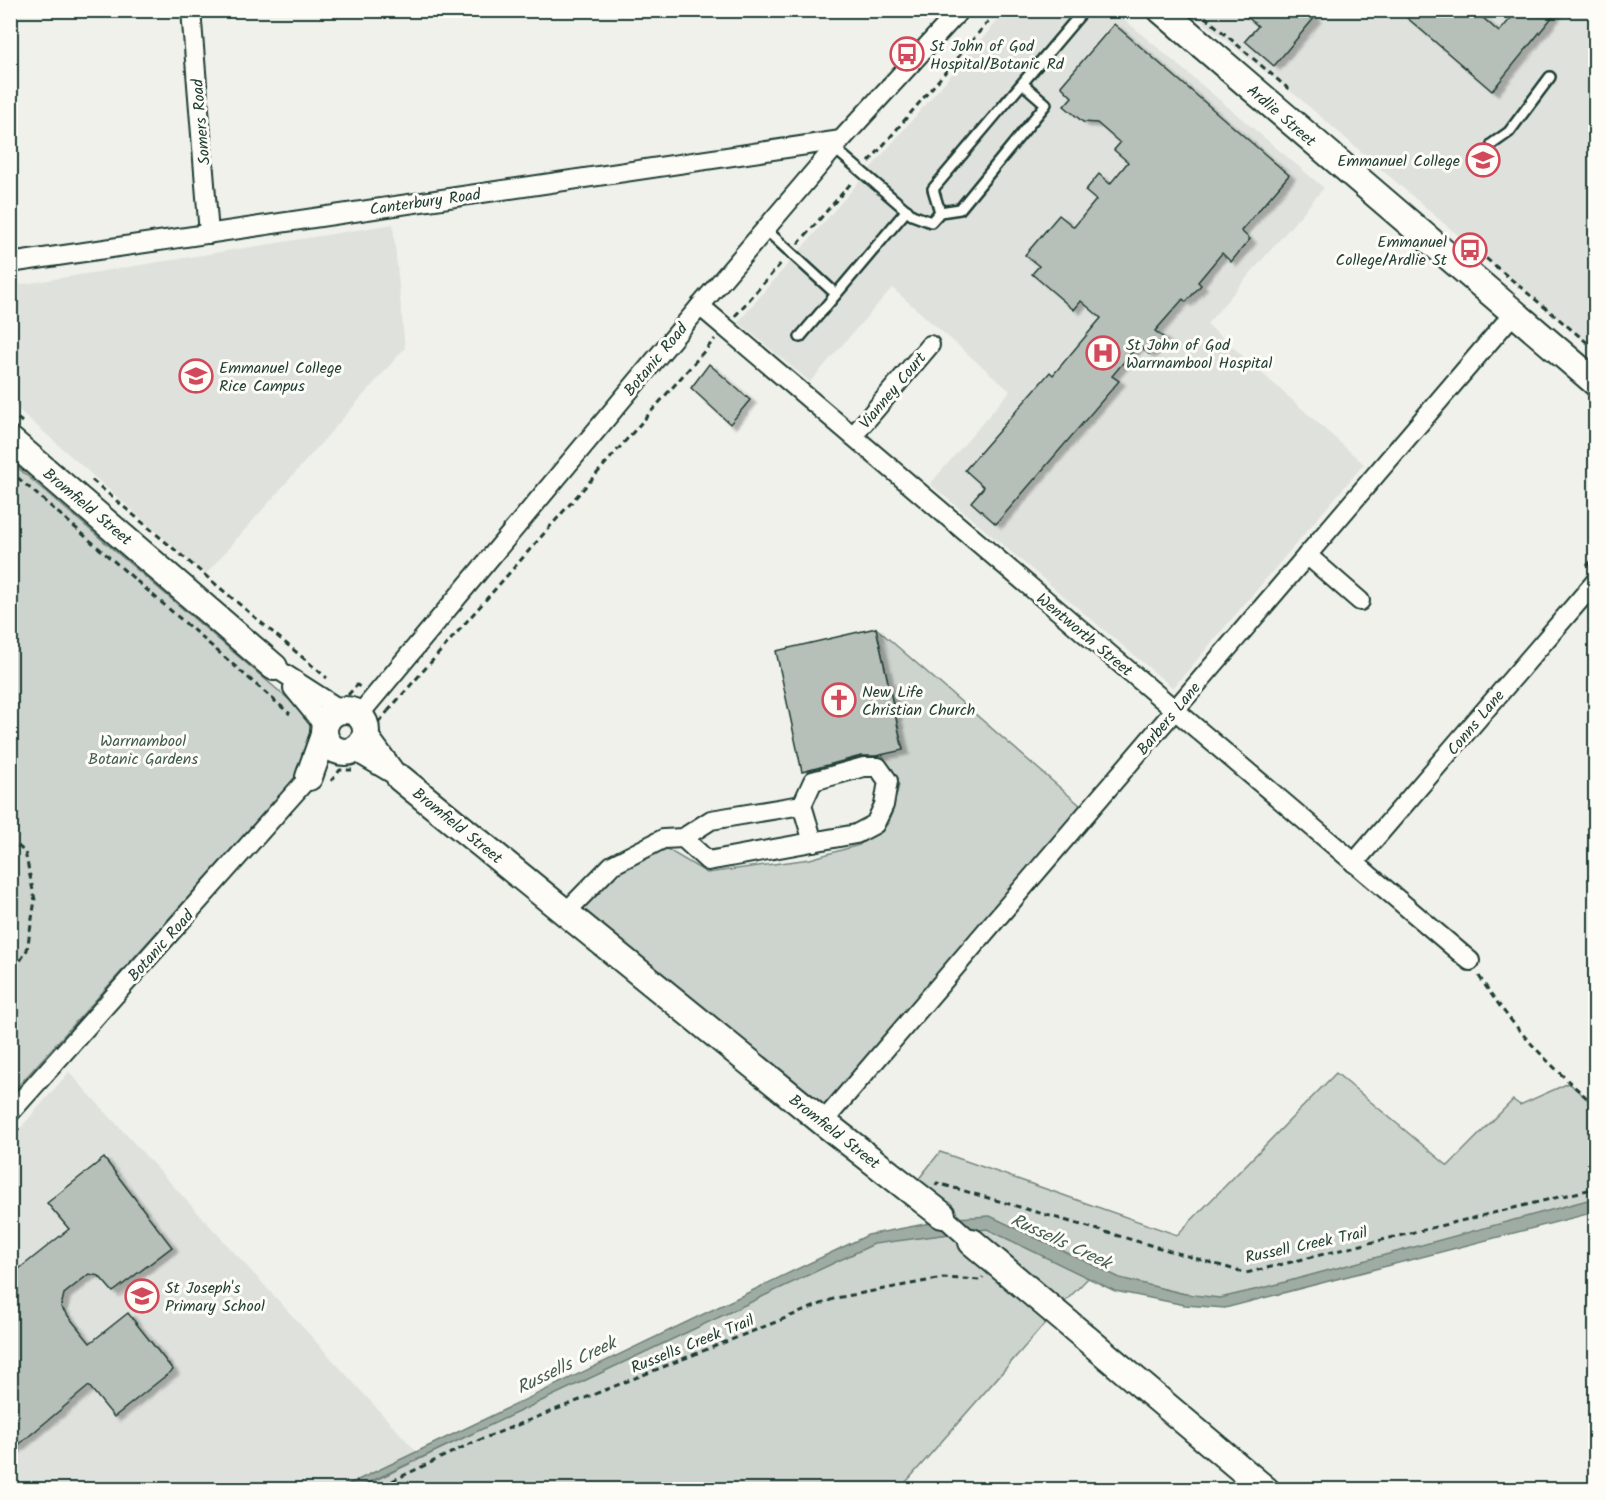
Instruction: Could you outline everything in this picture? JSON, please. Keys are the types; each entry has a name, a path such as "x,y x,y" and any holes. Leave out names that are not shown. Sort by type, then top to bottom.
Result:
{"street":[{"name":"Somers Road","path":"191,10 209,234"},
{"name":"Botanic Road","path":"10,1113 309,777 344,732 837,144 960,10"},
{"name":"Ardlie Street","path":"1161,10 1512,314 1596,383"},
{"name":"Canterbury Road","path":"10,263 837,144"},
{"name":"Wentworth Street","path":"700,306 1470,961"},
{"name":"Barbers Lane","path":"823,1122 1512,314"},
{"name":"Vianney Court","path":"853,436 930,345"},
{"name":"Bromfield Street","path":"19,434 344,732 823,1122 942,1215 1266,1490"},
{"path":"1307,555 1360,601"},
{"name":"Conns Lane","path":"1354,863 1596,580"},
{"path":"683,838 708,861 813,842 856,834 874,824 884,805 888,781 878,768 864,767 813,782 802,805 813,842"},
{"path":"566,912 612,865 663,839 683,838 711,820 802,805"}],"lane":[{"path":"940,212 933,189 1084,10"},
{"path":"1492,144 1509,132 1550,77"},
{"path":"837,144 861,171 912,215 932,222 940,212 960,209 1046,104 1023,84"},
{"path":"800,337 907,210"},
{"path":"765,229 836,294"}],"path":[{"path":"388,711 791,253 998,10"},
{"path":"1197,10 1299,99"},
{"path":"1468,244 1596,350"},
{"path":"10,412 19,434"},
{"path":"10,471 295,718"},
{"path":"90,479 327,678"},
{"path":"10,839 25,852 35,900 27,950 10,977"},
{"path":"1470,961 1500,1009 1560,1075 1596,1106"},
{"name":"Russell Creek Trail","path":"934,1189 938,1183 1246,1273 1596,1188"},
{"name":"Russells Creek Trail","path":"373,1490 472,1443 836,1298 944,1278 981,1280 994,1260"}],"shaded area":[{"name":"St John of God Warrnambool Hospital","path":"1006,11 1114,11 1324,188 1207,324 1364,464 1173,688 930,484 1010,391 892,288 810,382 738,322"},
{"name":"Emmanuel College","path":"1189,11 1595,11 1595,350 1299,98"},
{"name":"Emmanuel College Rice Campus","path":"393,224 405,348 205,575 11,403 11,286"},
{"name":"St Joseph's Primary School","path":"69,1072 417,1452 341,1489 11,1490 11,1139"},
{"path":"1595,1198 1595,1212 1225,1308 1185,1305 1115,1291 987,1229 874,1244 355,1489 337,1490 868,1235 956,1218 990,1216 1120,1278 1185,1294 1220,1298"}],"green space":[{"name":"Warrnambool Botanic Gardens","path":"11,462 307,715 311,738 300,773 11,1094"},
{"path":"876,628 1088,812 823,1122 575,920 594,894 626,861 667,849 707,873 810,859 859,845 889,823 899,785 882,754 903,749"},
{"path":"1336,1073 1448,1166 1513,1100 1520,1105 1569,1083 1595,1106 1595,1206 1225,1303 1093,1273 1055,1312 900,1489 355,1490 873,1241 961,1233 910,1190 940,1152 1177,1235"}],"building":[{"path":"1239,10 1307,10 1315,17 1274,66 1245,41 1258,26"},
{"path":"1398,10 1474,10 1499,32 1518,10 1558,10 1492,91"},
{"path":"1114,24 1289,175 1241,231 1250,239 1231,262 1222,253 1198,282 1201,285 1186,302 1183,299 1155,331 1164,338 1149,354 1138,345 1112,376 1119,381 996,524 971,502 984,487 965,470 1050,372 1053,375 1101,318 1081,301 1074,310 1032,274 1039,266 1025,255 1059,215 1074,227 1096,200 1085,191 1099,174 1110,184 1128,162 1114,150 1120,143 1097,123 1083,122 1064,106 1072,97 1061,86"},
{"path":"709,364 750,400 730,424 691,388"},
{"name":"New Life Christian Church","path":"876,628 903,750 876,756 861,756 802,772 776,651"},
{"name":"St Joseph's Primary School","path":"104,1158 172,1247 113,1292 99,1276 89,1274 64,1294 61,1307 90,1343 128,1313 173,1370 114,1417 89,1386 10,1452 10,1297 16,1292 10,1285 10,1276 69,1229 47,1203"}],"place":[{"name":"St John of God Hospital/Botanic Rd","path":"907,54"},
{"name":"Emmanuel College","path":"1483,160"},
{"name":"Emmanuel College/Ardlie St","path":"1470,250"},
{"name":"St John of God Warrnambool Hospital","path":"1103,353"},
{"name":"Emmanuel College Rice Campus","path":"196,376"},
{"name":"New Life Christian Church","path":"839,700"},
{"name":"St Joseph's Primary School","path":"142,1296"}],"water label":[{"name":"Russells Creek","path":"1061,1241"},
{"name":"Russells Creek","path":"566,1365"}]}
